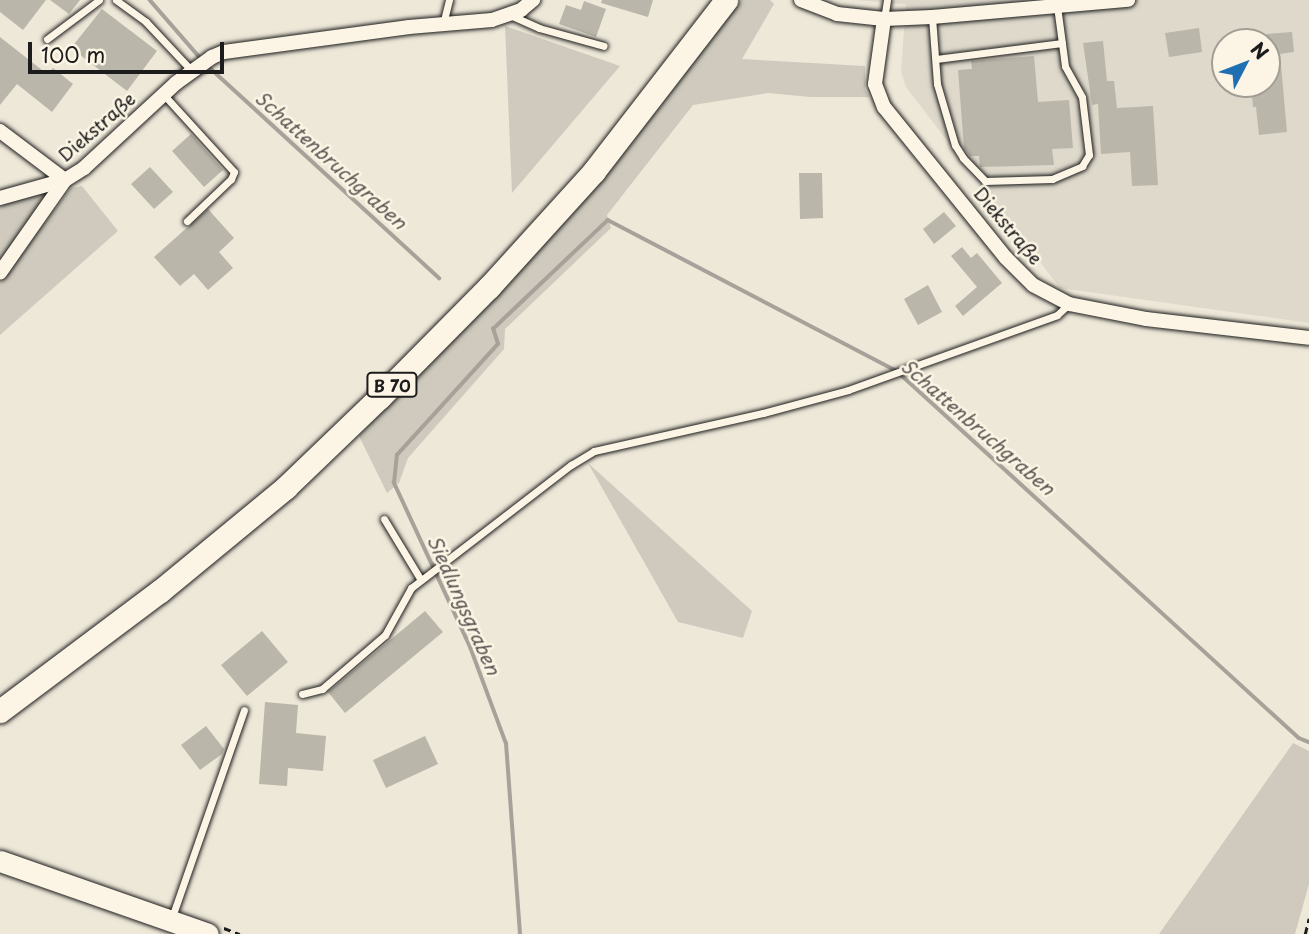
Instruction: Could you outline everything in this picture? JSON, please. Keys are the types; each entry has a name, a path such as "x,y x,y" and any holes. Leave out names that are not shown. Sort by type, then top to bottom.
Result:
{"main road":[{"name":"B 70","path":"0,711 160,592 286,487 380,397 489,287 594,171 726,0"},
{"path":"0,862 208,934"}],"street":[{"name":"Diekstraße","path":"0,198 65,180 102,153 164,94 212,57 254,47 510,15 533,0"},
{"path":"800,0 837,14 884,19 1128,0"},
{"name":"Diekstraße","path":"884,19 875,83 884,107 1006,258 1033,285 1069,304 1146,319 1309,338"},
{"path":"0,131 65,180 0,273"}],"lane":[{"path":"47,39 99,0"},
{"path":"116,0 146,22 196,68"},
{"path":"443,24 449,0"},
{"path":"884,19 887,0"},
{"path":"932,17 937,84 955,145 976,174 985,181 1052,179 1082,166 1088,155 1082,97 1065,66 1057,6"},
{"path":"510,15 540,28 604,46"},
{"path":"936,59 1062,43"},
{"path":"164,94 234,172 187,220"},
{"path":"302,694 322,689 385,635 411,588 423,578 571,464 594,451 763,413 892,376 1057,315 1069,304"},
{"path":"384,519 423,578"},
{"path":"171,921 244,710"}],"path":[{"path":"1305,934 1309,918"}],"shaded area":[{"path":"742,0 770,0 774,4 742,59 865,66 865,89 869,97 810,97 768,93 693,105 607,215 611,228 505,329 504,349 408,458 399,483 387,493 359,436 465,324"},
{"path":"853,0 1309,0 1309,323 1060,288 906,87 901,71 906,4"},
{"path":"505,26 620,66 512,193"},
{"path":"82,186 118,231 0,335 0,282 71,188"},
{"path":"55,187 0,265 0,203"},
{"path":"588,463 752,611 743,638 678,622"},
{"path":"1293,743 1309,751 1309,884 1295,934 1159,934"}],"building":[{"path":"0,0 46,0 23,30 0,12"},
{"path":"50,0 80,0 69,14"},
{"path":"602,0 653,0 648,17 601,3"},
{"path":"584,1 606,9 596,37 559,24 566,5 581,10"},
{"path":"102,9 157,51 127,91 71,48"},
{"path":"1199,28 1202,52 1169,57 1165,33"},
{"path":"1292,32 1294,52 1281,54 1281,33"},
{"path":"0,37 47,74 53,68 73,84 52,112 17,84 0,105"},
{"path":"1103,41 1107,81 1114,81 1117,108 1153,106 1158,185 1132,186 1130,152 1101,154 1098,104 1092,105 1083,43"},
{"path":"1034,56 1038,102 1069,100 1073,148 1052,149 1054,165 980,167 979,156 970,156 964,148 958,70 972,69 971,61"},
{"path":"1281,65 1287,132 1259,135 1256,107 1253,107 1252,98 1281,98"},
{"path":"191,134 223,170 204,187 172,151"},
{"path":"150,167 173,192 154,209 131,184"},
{"path":"799,173 822,173 823,218 800,219"},
{"path":"208,209 234,238 219,252 233,268 208,290 194,274 180,286 154,257"},
{"path":"944,212 956,226 934,244 923,229"},
{"path":"962,247 971,258 977,253 1002,283 963,316 955,306 977,287 951,256"},
{"path":"928,285 942,312 918,325 904,299"},
{"path":"425,611 443,632 345,713 328,692"},
{"path":"262,631 288,662 247,696 221,665"},
{"path":"265,702 298,705 296,733 326,736 323,771 288,768 287,786 259,784"},
{"path":"206,726 224,749 222,754 200,770 181,745"},
{"path":"425,736 438,764 386,788 373,760"}],"waterway":[{"name":"Schattenbruchgraben","path":"150,0 203,61"},
{"name":"Schattenbruchgraben","path":"208,66 439,278"},
{"name":"Schattenbruchgraben","path":"520,934 506,744 470,647 394,483 397,455 498,344 493,329 608,220 897,371 1299,738 1309,742"}],"water label":[{"name":"Siedlungsgraben","path":"464,605"}]}
